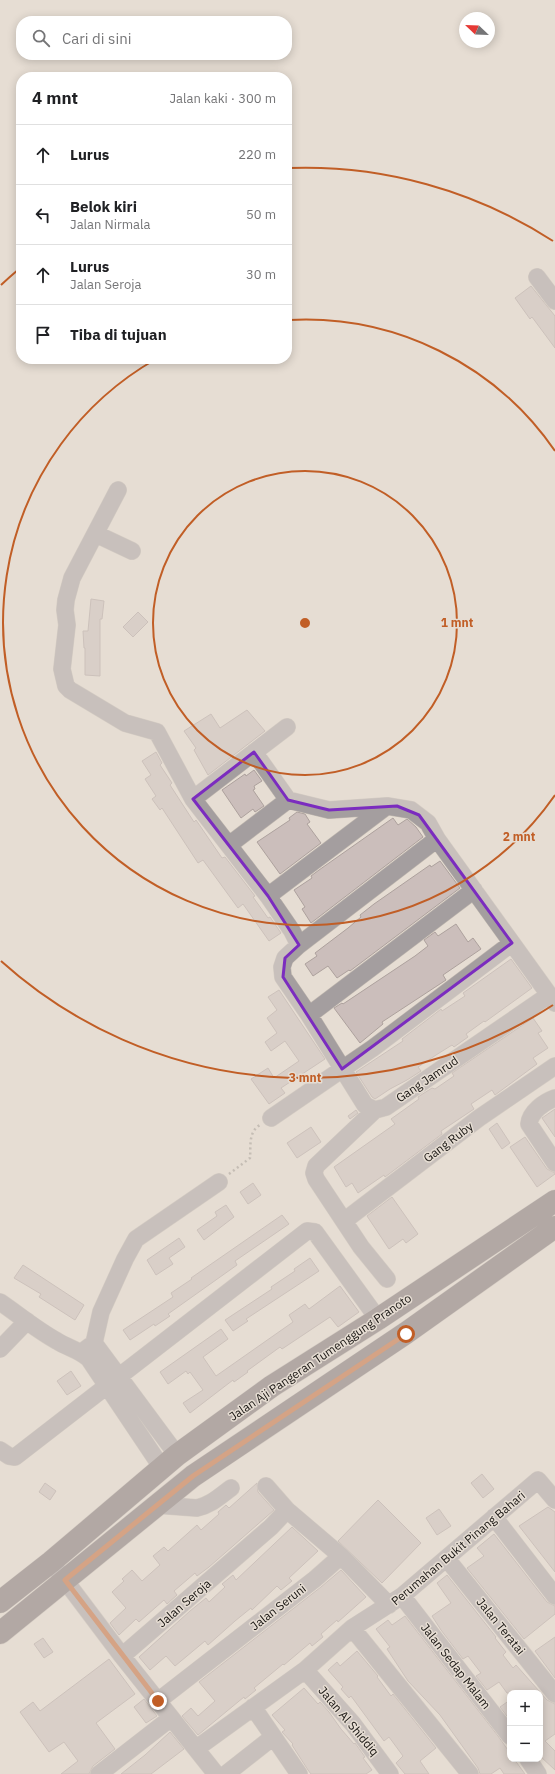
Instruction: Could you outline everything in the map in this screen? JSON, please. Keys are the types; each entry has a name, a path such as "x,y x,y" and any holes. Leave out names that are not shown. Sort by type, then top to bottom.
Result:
{"main road":[{"name":"Jalan Aji Pangeran Tumenggung Pranoto","path":"0,1602 169,1462 272,1386 378,1319 555,1201"},
{"path":"0,1633 193,1476 406,1334 555,1227"}],"street":[{"path":"537,277 554,297"},
{"path":"118,490 72,578 66,600 65,610 68,625 62,669 66,686 70,690 125,723 157,732 193,799 268,896 292,931 299,945"},
{"path":"96,534 132,551"},
{"path":"193,799 287,727"},
{"path":"254,752 288,800 329,810 387,806 411,810 419,815 428,823 437,839 552,999"},
{"path":"229,845 288,800"},
{"path":"268,896 387,806"},
{"path":"375,1110 365,1105 309,1015 283,977 282,967 285,958 299,945 437,839"},
{"path":"309,1015 474,890"},
{"path":"271,1118 373,1048 512,943"},
{"name":"Gang Jamrud","path":"344,1222 316,1179 314,1173 316,1166 375,1110 386,1107 552,999"},
{"name":"Gang Ruby","path":"344,1222 479,1118 555,1066"},
{"path":"555,1098 544,1104 533,1114 530,1118 529,1124 555,1163"},
{"path":"88,1347 101,1312 125,1259 136,1239 219,1182"},
{"path":"344,1222 361,1247 388,1279"},
{"path":"0,1450 9,1456 14,1457 307,1231 315,1232 378,1319"},
{"path":"0,1302 56,1341 70,1348 88,1347"},
{"path":"0,1349 26,1321"},
{"path":"88,1347 169,1462"},
{"name":"Perumahan Bukit Pinang Bahari","path":"197,1748 305,1670 352,1628 396,1600 538,1480 555,1500"},
{"path":"266,1486 287,1510 341,1556"},
{"path":"157,1505 198,1508 203,1507 210,1504 231,1488"},
{"name":"Jalan Seroja","path":"122,1656 271,1527 287,1510"},
{"path":"494,1517 555,1596"},
{"name":"Jalan Sedap Malam","path":"341,1556 396,1600 507,1732"},
{"name":"Jalan Seruni","path":"158,1701 315,1579 341,1556"},
{"name":"Jalan Teratai","path":"447,1558 555,1694"},
{"path":"50,1562 170,1718 197,1748 216,1774"},
{"path":"352,1628 470,1774"},
{"name":"Jalan Al Shiddiq","path":"305,1670 353,1724 390,1774"},
{"path":"253,1707 272,1737 299,1774"},
{"path":"99,1774 170,1718"},
{"path":"226,1774 272,1737"},
{"path":"530,1762 538,1774"}],"path":[{"path":"219,1182 250,1158 251,1137 256,1127 271,1118"}],"highlighted area":[{"path":"254,752 288,800 329,810 397,806 419,815 512,943 342,1069 283,977 285,958 299,945 268,896 193,799"}],"building":[{"path":"531,286 555,316 555,348 532,317 530,319 515,298"},
{"path":"91,599 104,601 102,619 100,619 100,676 85,675 85,648 83,631 88,631"},
{"path":"138,612 148,622 133,637 123,627"},
{"path":"247,710 265,731 208,775 194,750 196,748 184,731 211,714 220,728"},
{"path":"156,752 162,763 160,765 172,783 170,785 194,822 196,820 222,858 225,857 255,896 253,897 268,918 270,917 281,933 269,941 243,904 238,908 203,860 198,863 162,808 160,810 152,799 156,796 145,779 151,775 142,761"},
{"path":"254,770 262,781 254,786 255,789 253,790 264,806 255,812 253,809 241,818 222,790 245,774 246,776"},
{"path":"297,812 305,814 310,822 307,824 321,843 280,874 257,842 290,820 289,818"},
{"path":"393,818 398,825 407,819 416,827 423,837 311,923 302,909 305,907 294,890 312,878 311,876 319,870"},
{"path":"440,861 460,888 350,971 349,970 337,978 328,966 313,976 305,964 317,956 315,953 348,928 361,917 360,915 374,904 430,865 431,867"},
{"path":"456,924 468,942 473,938 481,949 443,975 446,980 382,1022 383,1024 360,1043 334,1008 342,1003 343,1004 415,956 428,946 424,940 435,932 438,936"},
{"path":"511,959 532,988 466,1034 468,1037 454,1047 452,1045 418,1067 421,1071 375,1099 372,1097 356,1072 403,1041 402,1039 441,1009 442,1011 465,996 463,993"},
{"path":"279,990 325,1059 281,1088 285,1093 269,1104 251,1079 268,1068 274,1078 299,1061 285,1041 271,1051 265,1042 277,1033 267,1018 277,1010 268,997"},
{"path":"533,1018 542,1031 538,1033 548,1048 533,1058 537,1064 495,1095 492,1090 471,1104 474,1109 441,1131 442,1134 385,1177 384,1175 358,1193 352,1183 346,1187 334,1167 395,1124 391,1119 419,1099 418,1097 432,1088 435,1089 454,1076 452,1073"},
{"path":"555,1109 555,1137 542,1118"},
{"path":"356,1110 358,1113 350,1119 348,1116"},
{"path":"497,1123 510,1143 502,1149 489,1129"},
{"path":"311,1127 321,1142 297,1158 287,1143"},
{"path":"525,1137 547,1169 555,1173 537,1187 510,1147"},
{"path":"253,1183 261,1195 248,1204 240,1192"},
{"path":"392,1197 418,1234 406,1243 403,1239 389,1249 367,1216"},
{"path":"226,1205 234,1217 204,1240 197,1230 217,1216 215,1212"},
{"path":"282,1215 289,1224 235,1261 237,1265 168,1314 170,1316 155,1326 154,1324 130,1340 123,1330 173,1297 171,1293"},
{"path":"179,1238 185,1247 169,1258 173,1264 156,1275 147,1260"},
{"path":"310,1258 319,1271 246,1319 248,1321 233,1331 225,1320 272,1289 271,1287 295,1271 294,1269"},
{"path":"23,1265 84,1305 75,1320 39,1297 41,1294 14,1278"},
{"path":"340,1286 359,1312 338,1327 330,1317 282,1349 280,1347 247,1371 248,1372 234,1382 233,1380 190,1413 183,1403 203,1390 190,1372 188,1374 186,1371 168,1384 160,1372 221,1329 228,1339 203,1357 216,1376 293,1322 289,1315 305,1304 309,1309"},
{"path":"71,1371 81,1386 67,1395 57,1381"},
{"path":"482,1474 494,1489 483,1498 471,1483"},
{"path":"45,1483 56,1491 50,1500 39,1492"},
{"path":"257,1483 258,1492 274,1510 209,1567 197,1576 195,1573 174,1591 177,1595 167,1604 164,1600 139,1622 136,1619 119,1635 110,1623 126,1608 112,1592 124,1581 122,1579 132,1570 142,1581 160,1565 153,1556 164,1547 168,1551 197,1525 201,1530 219,1514 218,1512 226,1505 229,1508"},
{"path":"378,1500 421,1543 382,1583 338,1541"},
{"path":"548,1507 555,1512 555,1572 519,1526"},
{"path":"439,1509 451,1526 437,1535 426,1518"},
{"path":"292,1527 318,1551 289,1578 292,1581 281,1590 277,1586 252,1610 251,1608 208,1645 205,1641 175,1666 166,1656 150,1670 139,1657 206,1598 209,1602 225,1587 222,1584 233,1575 236,1580"},
{"path":"494,1534 547,1602 555,1606 555,1614 524,1639 467,1568 484,1556 477,1548"},
{"path":"341,1570 366,1597 338,1622 337,1620 321,1634 323,1637 312,1646 310,1643 284,1665 283,1664 254,1688 256,1690 245,1699 244,1697 198,1735 182,1716 191,1708 198,1716 215,1701 199,1682"},
{"path":"447,1575 496,1637 495,1638 506,1652 503,1655 513,1668 516,1665 538,1690 507,1690 507,1693 499,1682 487,1690 476,1676 481,1673 468,1656 463,1659 432,1616 451,1603 437,1583"},
{"path":"405,1616 507,1749 507,1762 516,1762 525,1774 504,1774 500,1768 491,1774 480,1774 478,1768 440,1715 408,1681 387,1649 390,1647 376,1629 388,1620 392,1625"},
{"path":"555,1637 555,1678 535,1651"},
{"path":"43,1638 53,1652 44,1658 34,1644"},
{"path":"357,1651 378,1676 377,1677 391,1696 393,1694 436,1748 420,1761 429,1774 405,1774 396,1763 403,1756 389,1737 384,1741 351,1696 349,1698 341,1689 343,1687 328,1670 337,1662 340,1666"},
{"path":"109,1659 135,1694 96,1723 115,1749 93,1766 89,1774 61,1774 78,1761 64,1742 49,1752 20,1712 33,1702 40,1711"},
{"path":"304,1688 318,1704 320,1702 341,1729 354,1744 355,1743 365,1757 363,1758 372,1770 366,1774 311,1774 292,1745 293,1744 282,1732 285,1730 272,1715"},
{"path":"543,1695 547,1700 555,1704 555,1734 545,1741 555,1751 555,1770 543,1759"},
{"path":"144,1699 157,1716 146,1723 134,1707"},
{"path":"507,1702 507,1716 500,1707"},
{"path":"170,1732 184,1749 151,1774 121,1774 145,1755"}],"route":[{"path":"158,1701 65,1580 193,1476 406,1334"}]}
